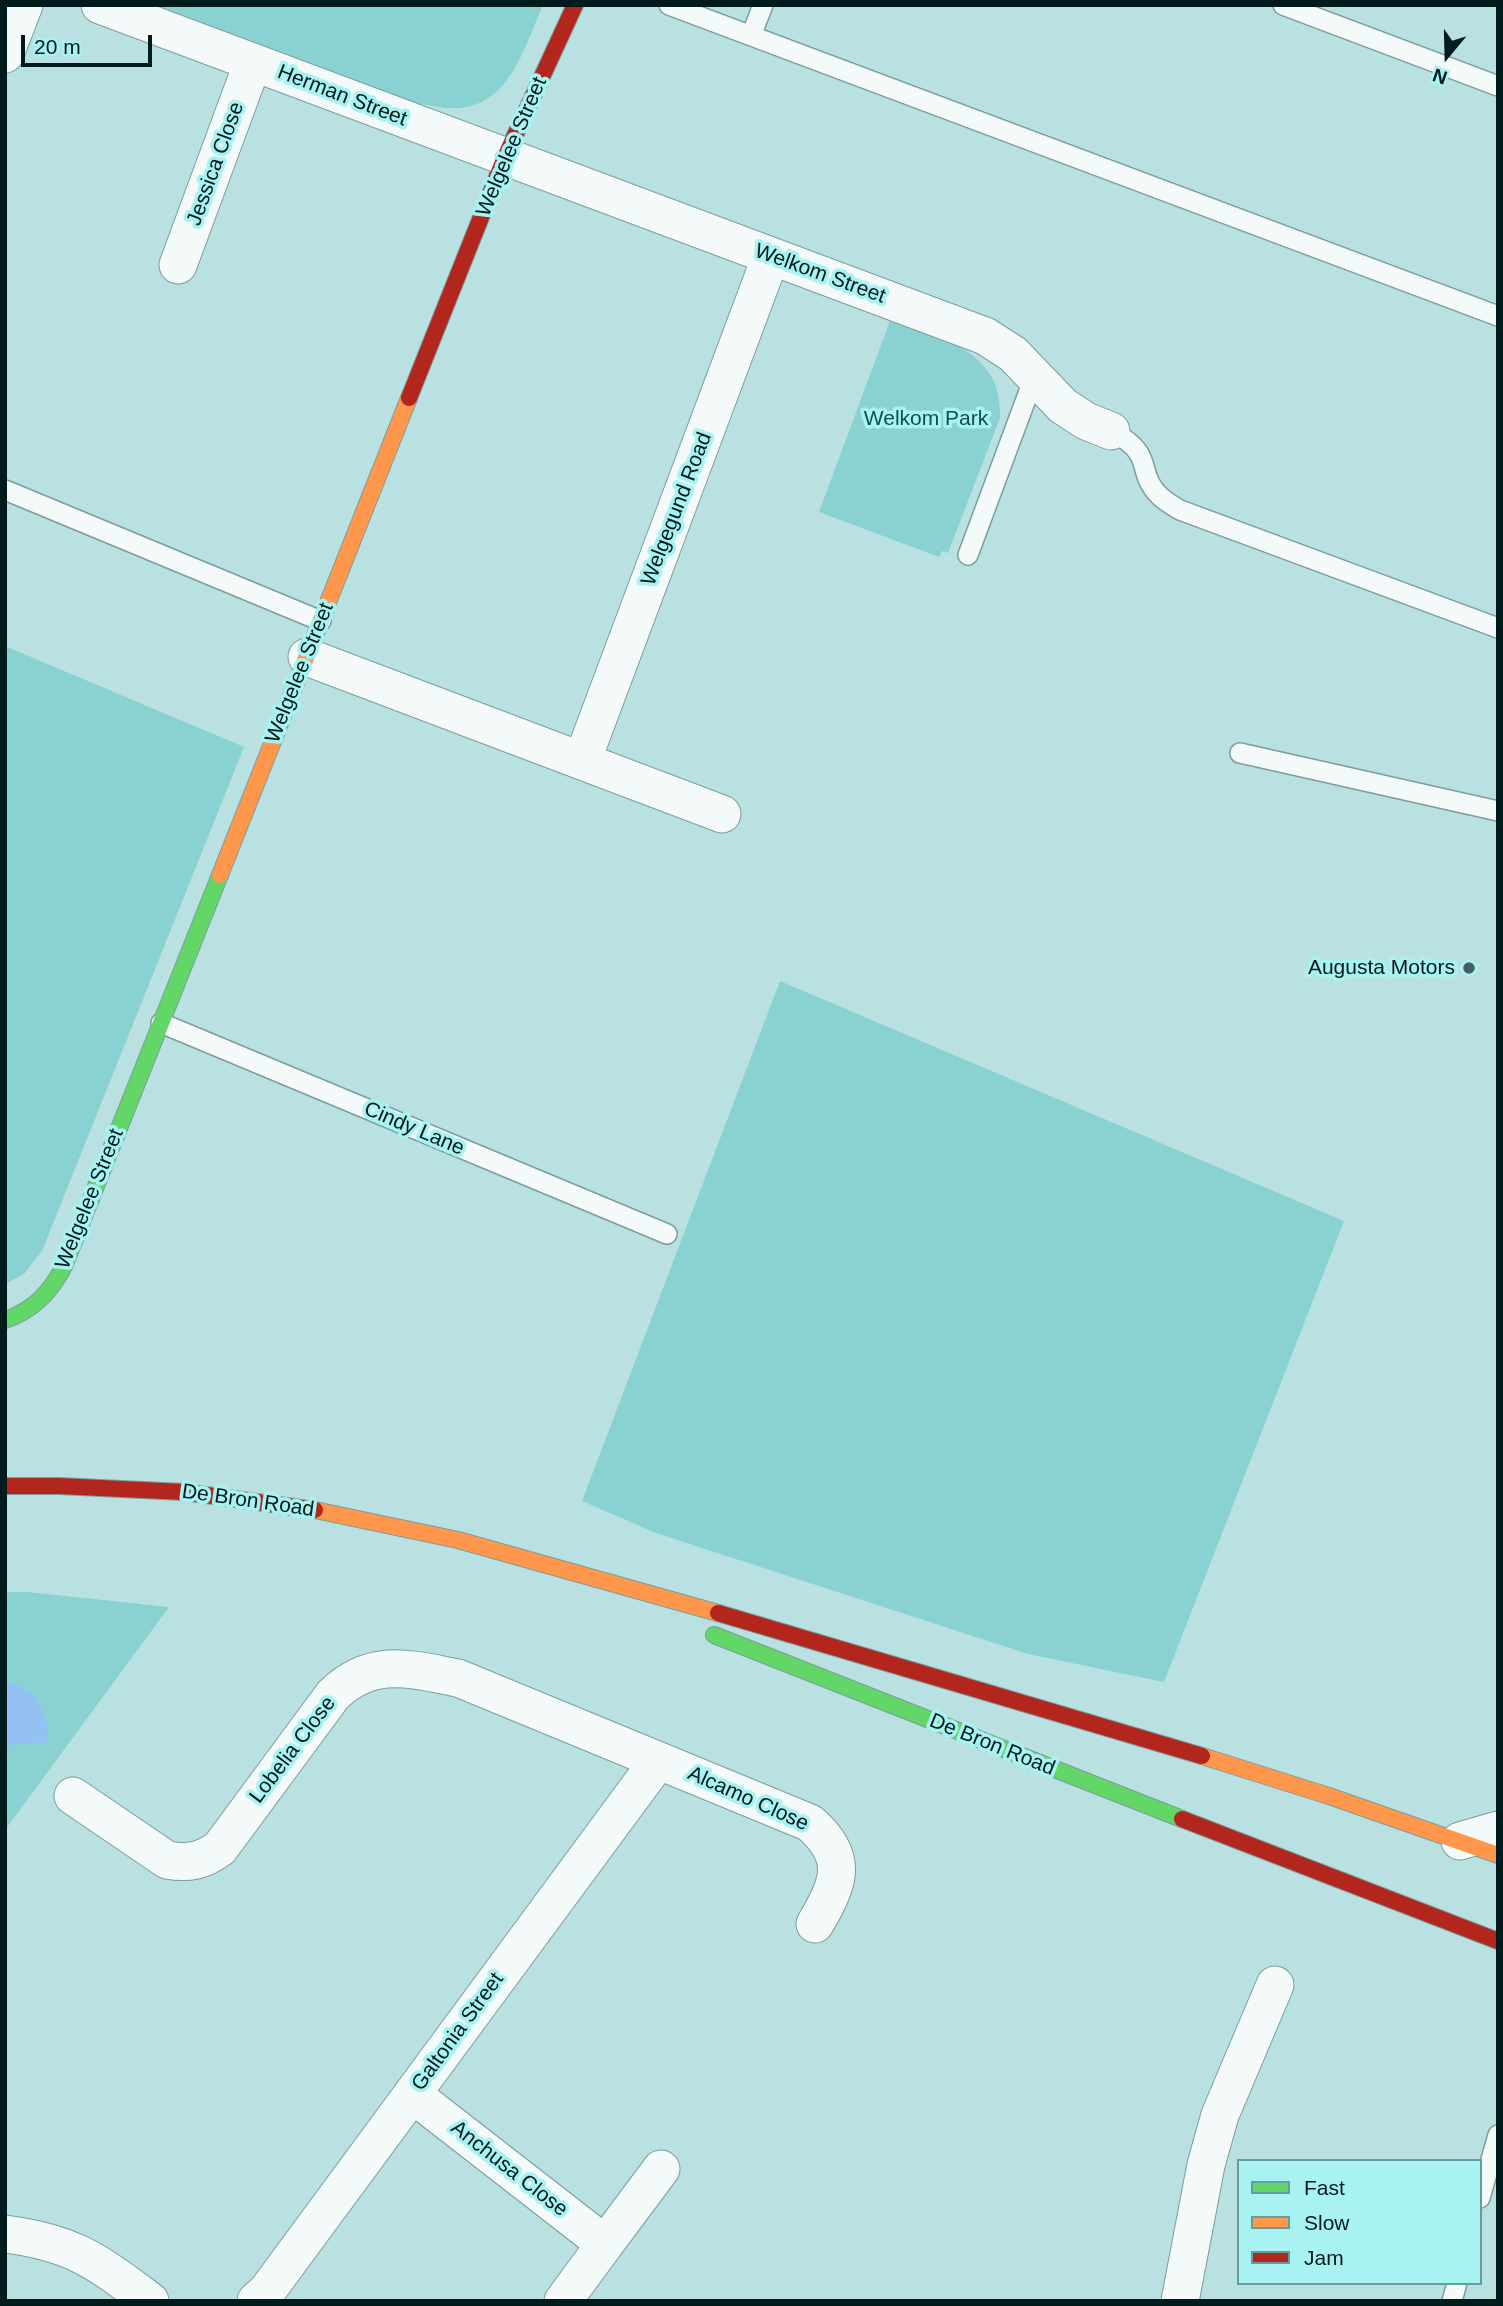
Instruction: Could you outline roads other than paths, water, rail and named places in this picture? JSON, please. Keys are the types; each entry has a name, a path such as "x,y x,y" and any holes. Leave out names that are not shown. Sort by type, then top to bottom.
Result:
{"street":[{"path":"5,54 24,5"},
{"name":"Herman Street","path":"100,5 505,157"},
{"name":"Welgelee Street","path":"5,1320 28,1310 44,1298 57,1282 505,157 575,5"},
{"name":"Jessica Close","path":"178,265 253,62"},
{"name":"Welkom Street","path":"505,157 985,336 1013,354 1063,406 1086,421 1111,431"},
{"name":"Welgegund Road","path":"582,761 771,256"},
{"path":"307,657 722,814"},
{"name":"De Bron Road","path":"5,1486 154,1488 253,1500 371,1520 488,1546 1170,1744 1498,1855"},
{"name":"De Bron Road","path":"488,1546 656,1612"},
{"name":"De Bron Road","path":"694,1628 1498,1941"},
{"name":"Lobelia Close","path":"73,1796 167,1860 182,1863 197,1861 220,1848 333,1695 347,1682 363,1673 380,1669 397,1668 458,1678 658,1761"},
{"name":"Alcamo Close","path":"658,1761 810,1823 824,1835 834,1852 838,1870 837,1883 815,1924"},
{"name":"Galtonia Street","path":"256,2301 267,2291 658,1761"},
{"path":"1460,1841 1498,1830"},
{"path":"1180,2301 1206,2165 1220,2115 1275,1985"},
{"name":"Anchusa Close","path":"412,2094 605,2244"},
{"path":"563,2301 660,2169"},
{"path":"5,2234 51,2242 72,2249 92,2259 150,2301"}],"lane":[{"path":"669,5 1498,316"},
{"path":"751,36 763,5"},
{"path":"1283,5 1498,86"},
{"path":"968,555 1035,375"},
{"path":"1111,431 1139,453 1156,493 1180,510 1498,628"},
{"path":"5,490 321,621"},
{"path":"1240,753 1498,811"},
{"name":"Cindy Lane","path":"161,1023 667,1234"},
{"path":"1482,2191 1498,2135"}],"place":[{"name":"Augusta Motors","path":"1469,968"}],"park label":[{"name":"Welkom Park","path":"926,419"}]}
